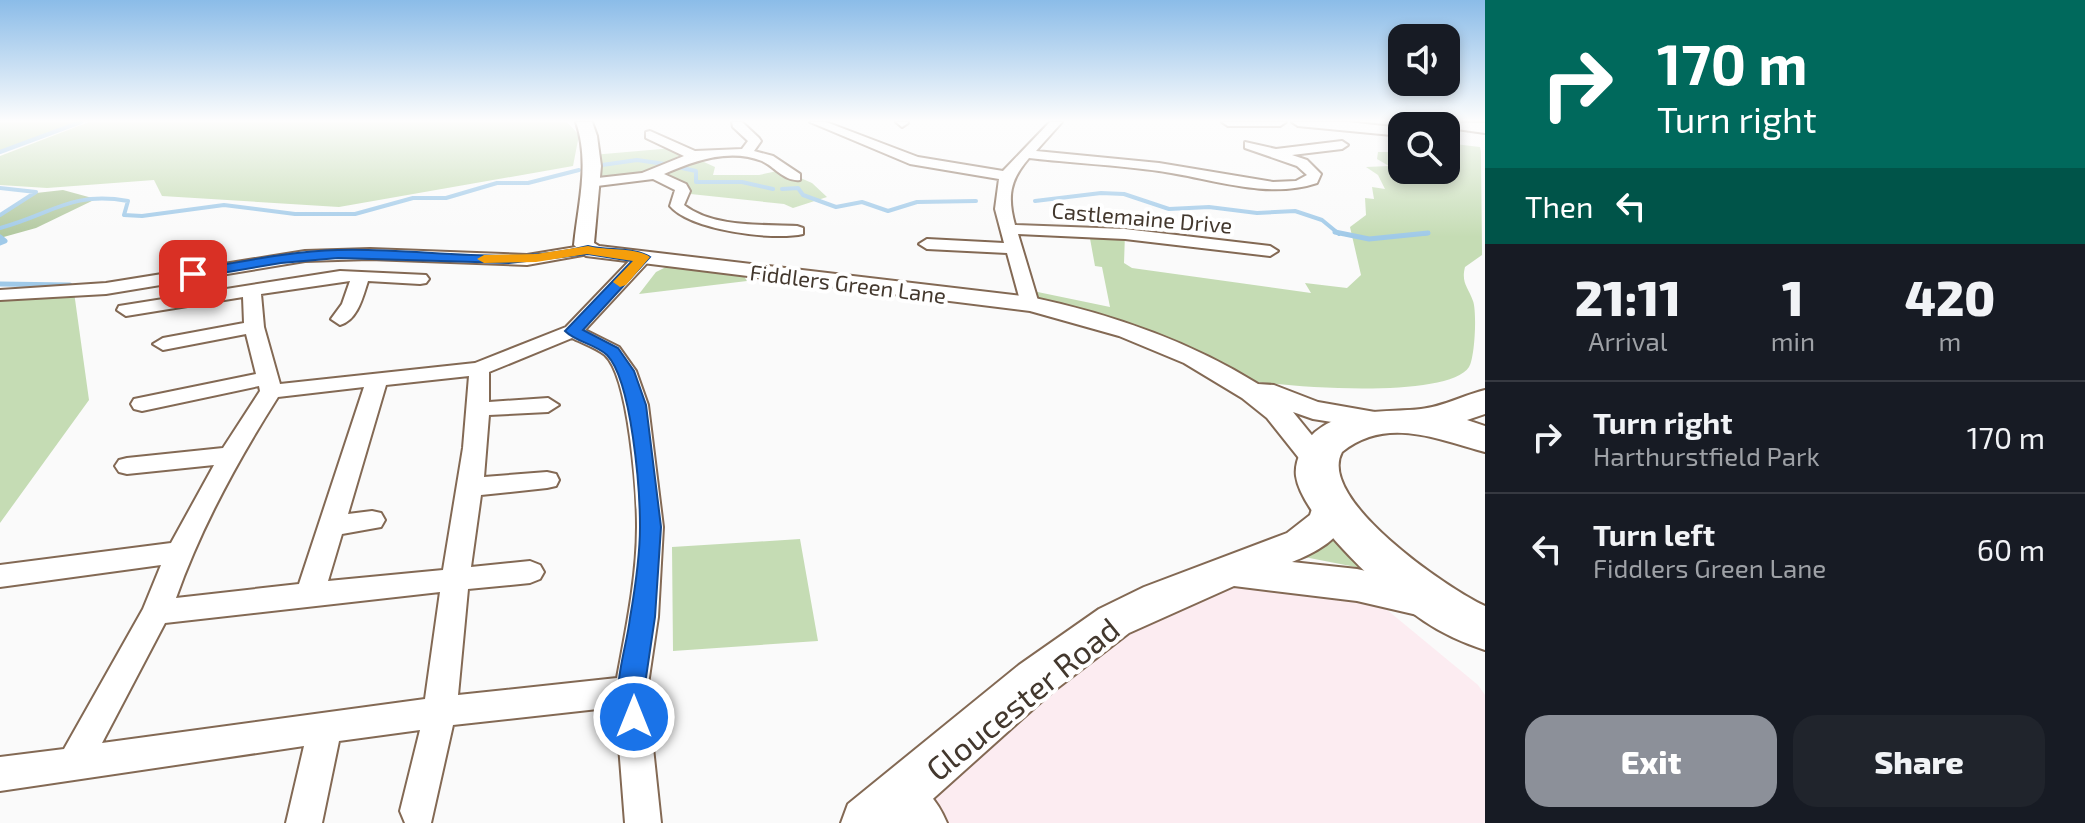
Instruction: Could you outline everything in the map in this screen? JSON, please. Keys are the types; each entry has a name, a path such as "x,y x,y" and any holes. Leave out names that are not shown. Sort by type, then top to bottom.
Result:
{"highway":[{"path":"1485,401 1409,422 1365,424 1334,435 1324,444 1317,460 1317,477 1330,503 1379,556 1485,648"},
{"path":"1409,422 1485,439"},
{"path":"1433,602 1485,629"}],"main road":[{"name":"Gloucester Road","path":"897,814 1035,679 1114,621 1159,599 1301,543 1328,521 1330,503"},
{"name":"Gloucester Road","path":"1231,572 1357,585 1433,602"}],"street":[{"path":"0,295 74,292 320,255 388,253 509,259 575,254 588,250 584,242 590,160"},
{"path":"589,183 629,180 654,174 682,160"},
{"path":"770,160 795,177"},
{"path":"913,160 1006,176"},
{"path":"1019,160 1006,176 1003,209 1030,304"},
{"path":"1091,160 1159,167 1273,186 1304,184 1314,177 1312,170 1295,160"},
{"path":"654,174 682,189 677,206 689,216 729,225 797,231"},
{"name":"Castlemaine Drive","path":"1010,229 1137,235 1270,251"},
{"path":"927,244 1015,248"},
{"name":"Fiddlers Green Lane","path":"588,250 1030,304 1069,312 1130,331 1226,377 1313,410 1409,422"},
{"path":"142,404 269,384 377,380 479,369 573,331 643,257"},
{"path":"340,319 351,305 361,275"},
{"path":"126,310 340,276 420,279"},
{"path":"74,763 156,612 179,552 269,384 254,327 252,291"},
{"path":"163,344 254,327"},
{"path":"573,331 612,351 626,371 637,405 650,527 643,617 631,691 643,823"},
{"path":"418,811 440,712 456,579 472,487 479,369"},
{"name":"Fiddlers Green Lane","path":"1226,377 1279,414 1317,460"},
{"path":"310,594 377,380"},
{"path":"479,409 548,405"},
{"path":"127,466 230,455"},
{"path":"472,487 547,480"},
{"path":"331,526 372,520"},
{"path":"0,576 179,552"},
{"path":"156,612 530,572"},
{"path":"0,774 440,712 631,691"},
{"path":"304,823 325,728"}],"shaded area":[{"path":"1231,572 1357,585 1478,685 1485,695 1485,823 924,823 900,797 1035,679"}],"green space":[{"path":"0,160 574,160 573,166 339,207 162,196 154,180 47,188 0,185"},
{"path":"591,160 700,160 715,167 713,175 759,175 782,170 812,183 827,197 793,208 784,204 681,193 654,174 589,183"},
{"path":"1460,160 1481,160 1482,255 1465,267 1464,272 1464,281 1474,306 1474,345 1469,367 1454,378 1394,388 1317,387 1251,381 1223,375 1175,352 1030,304 1028,290 1110,307 1102,267 1095,266 1089,233 1125,234 1124,263 1132,268 1311,293 1305,283 1347,288 1361,275 1350,227 1366,215 1365,198 1374,199 1372,187 1385,189 1378,175 1366,167 1388,166 1388,184 1460,184"},
{"path":"63,190 96,199 36,228 0,238 0,214 36,193"},
{"path":"670,265 742,273 747,281 639,294 656,272"},
{"path":"74,292 89,400 0,523 0,295"},
{"path":"1335,537 1366,569 1299,556"},
{"path":"800,539 818,641 673,651 672,547"}],"waterway":[{"path":"602,165 634,160"},
{"path":"640,160 665,164"},
{"path":"682,168 696,171 696,182 742,182 773,189"},
{"path":"0,228 76,201 91,199 128,201 124,215 142,216 224,205 295,214 355,214 413,198 446,198 497,183 528,183 579,170"},
{"path":"0,188 36,192 0,215"},
{"path":"782,189 798,188 803,195 836,207 862,202 888,211 917,202 976,201"},
{"path":"1035,201 1101,193 1124,194 1169,209 1209,207 1257,213 1295,211 1322,220 1337,232"},
{"path":"1337,232 1369,239 1428,233 1422,234"},
{"path":"0,237 5,241 0,243"},
{"path":"0,284 70,285"}],"slow traffic":[{"path":"484,259 536,258 588,250 643,257 620,282"}],"route":[{"path":"193,274 281,259 338,254 388,253 509,259 575,254 588,250 643,257 573,331 612,351 626,371 637,405 650,527 643,617 631,691 634,717"}]}
